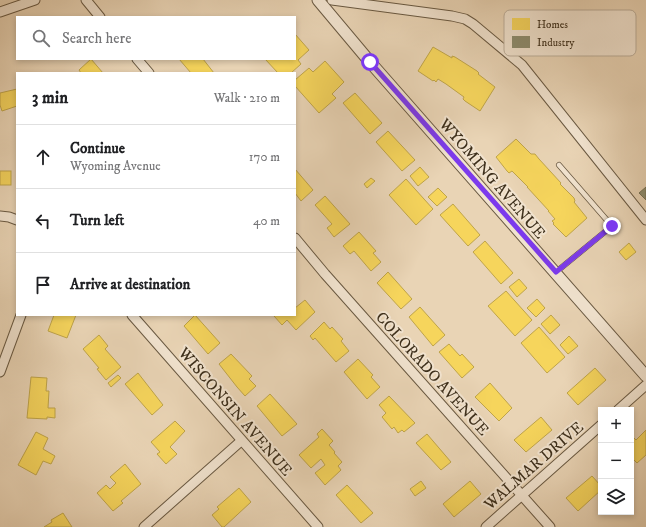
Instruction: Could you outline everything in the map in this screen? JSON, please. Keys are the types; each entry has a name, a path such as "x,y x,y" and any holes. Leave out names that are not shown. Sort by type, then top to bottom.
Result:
{"street":[{"path":"0,12 35,0"},
{"path":"86,0 99,16"},
{"name":"WYOMING AVENUE","path":"318,0 370,62 646,376"},
{"path":"332,0 465,19 504,49"},
{"path":"512,56 522,65 646,220"},
{"path":"138,60 148,72"},
{"path":"0,216 16,220"},
{"name":"COLORADO AVENUE","path":"296,239 330,280 550,527"},
{"path":"0,372 21,316"},
{"name":"WISCONSIN AVENUE","path":"133,316 318,527"},
{"path":"621,407 646,385"},
{"name":"WALMAR DRIVE","path":"486,527 598,428"},
{"path":"144,527 241,441"}],"lane":[{"path":"556,272 612,226 559,165"}],"building: Homes":[{"path":"296,35 309,50 298,60 301,64 292,72 277,72 266,60 296,60"},
{"path":"433,47 452,58 452,56 455,57 477,71 479,73 478,74 495,87 480,111 465,101 463,99 464,97 446,84 438,79 436,82 434,80 433,81 418,71"},
{"path":"92,60 102,72 80,72 79,70"},
{"path":"180,60 204,60 213,72 190,72"},
{"path":"325,61 344,82 332,94 336,98 319,113 296,87 296,79 309,68 313,72"},
{"path":"16,89 16,106 2,111 0,105 0,93"},
{"path":"355,93 382,123 370,134 343,103"},
{"path":"388,131 415,160 402,171 376,142"},
{"path":"516,139 531,154 535,154 574,198 574,202 587,218 566,237 553,224 554,223 552,221 555,219 528,187 512,171 509,173 496,157"},
{"path":"420,167 429,177 418,186 410,176"},
{"path":"296,170 313,190 301,201 296,194"},
{"path":"0,171 11,171 11,185 0,185"},
{"path":"371,178 375,181 367,188 364,184"},
{"path":"406,179 433,209 416,225 389,195"},
{"path":"438,188 447,197 437,206 428,197"},
{"path":"325,196 350,224 334,237 327,228 332,224 315,205"},
{"path":"453,204 480,235 468,246 440,215"},
{"path":"359,232 376,251 373,253 381,262 371,271 354,251 350,254 343,246"},
{"path":"485,241 513,273 501,284 473,252"},
{"path":"629,243 636,252 626,260 619,252"},
{"path":"388,272 412,299 401,309 377,283"},
{"path":"519,279 527,288 517,297 509,287"},
{"path":"506,291 532,320 515,336 488,306"},
{"path":"537,299 545,308 536,317 527,308"},
{"path":"305,300 315,312 296,330 287,320 282,325 274,316 296,316 296,307"},
{"path":"420,307 445,335 433,346 409,317"},
{"path":"551,315 560,325 550,334 541,324"},
{"path":"54,316 76,316 67,338 48,331"},
{"path":"194,316 196,316 220,343 208,354 184,326"},
{"path":"324,322 330,329 332,327 343,339 341,341 349,351 336,362 315,338 313,340 310,336"},
{"path":"539,327 565,357 547,373 521,343"},
{"path":"99,335 108,346 105,349 121,367 106,380 97,369 99,368 83,349"},
{"path":"569,336 578,346 568,354 560,345"},
{"path":"449,344 460,356 462,354 474,367 462,378 439,352"},
{"path":"231,354 252,376 249,379 256,386 245,396 219,364"},
{"path":"358,359 373,375 371,377 380,387 367,399 344,372"},
{"path":"595,368 606,380 578,405 567,393"},
{"path":"138,373 163,405 152,415 125,384"},
{"path":"118,375 121,378 111,387 108,383"},
{"path":"31,377 47,378 46,391 49,391 48,408 55,408 55,418 27,418"},
{"path":"490,383 512,408 499,421 475,397"},
{"path":"270,394 297,424 282,436 257,406"},
{"path":"389,396 415,423 404,432 402,430 398,433 394,427 392,429 382,417 386,413 379,405"},
{"path":"541,417 552,430 526,452 514,440"},
{"path":"175,421 185,431 170,447 177,454 166,464 157,454 160,452 151,442"},
{"path":"322,429 333,441 329,445 342,462 338,466 341,470 325,485 315,473 325,465 321,459 311,468 299,455 319,437 317,434"},
{"path":"646,430 646,455 637,463 634,460 634,438 636,440"},
{"path":"36,432 48,438 43,449 55,456 51,464 43,461 36,475 18,465"},
{"path":"427,434 451,462 441,470 416,443"},
{"path":"125,464 141,484 121,501 123,503 113,511 97,493 106,485 110,489 116,483 110,477"},
{"path":"592,476 598,483 598,493 578,511 566,498"},
{"path":"421,481 426,488 415,496 410,489"},
{"path":"470,481 481,494 454,517 443,504"},
{"path":"347,485 373,513 361,523 336,495"},
{"path":"239,488 251,502 224,527 222,527 212,515 219,509 217,507"},
{"path":"63,513 72,527 44,527 52,522 51,520"}],"building: Industry":[{"path":"646,187 646,200 639,193"}],"route":[{"path":"370,62 556,272 612,226"}]}
